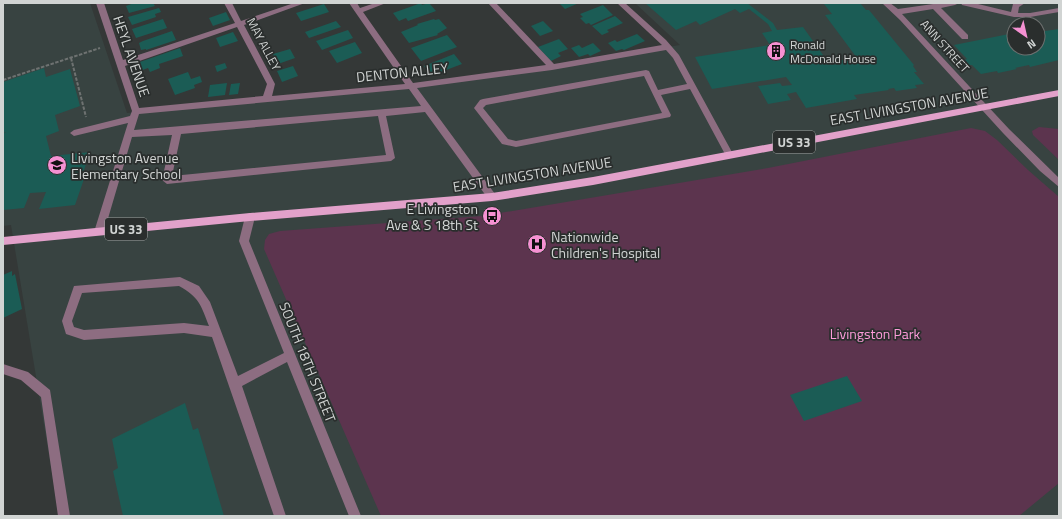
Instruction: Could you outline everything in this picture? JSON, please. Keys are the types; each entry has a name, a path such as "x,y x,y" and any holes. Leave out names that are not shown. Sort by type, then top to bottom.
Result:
{"main road":[{"name":"EAST LIVINGSTON AVENUE","path":"3,240 250,217 492,197 593,181 1059,93"}],"street":[{"name":"HEYL AVENUE","path":"98,232 135,115 121,64 100,3"},
{"name":"MAY ALLEY","path":"228,3 271,84 267,98"},
{"path":"121,64 301,3"},
{"path":"353,3 410,86 492,197"},
{"path":"359,11 382,3"},
{"path":"492,3 552,67"},
{"path":"621,3 668,47 676,57 730,154"},
{"name":"ANN STREET","path":"886,3 897,12 1024,150 1059,183"},
{"path":"897,12 955,3"},
{"path":"965,3 1014,15 1030,15 1059,10"},
{"path":"1014,15 1016,6 1021,3"},
{"path":"935,6 965,37"},
{"name":"DENTON ALLEY","path":"74,133 135,115 267,98 410,86 552,67 668,47"},
{"path":"646,73 656,93 667,115 516,144 505,142 478,108 483,102 646,73"},
{"path":"656,93 692,86"},
{"path":"129,134 427,109"},
{"path":"177,131 166,180 391,158 380,112"},
{"name":"SOUTH 18TH STREET","path":"250,217 244,242 355,516"},
{"path":"215,332 184,328 84,336 70,330 67,321 78,289 180,281 195,289 205,302 280,516"},
{"path":"234,383 289,356"},
{"path":"3,369 24,376 46,394 64,516"}],"path":[{"path":"3,80 114,43"},
{"path":"70,58 90,129"}],"shaded area":[{"name":"Nationwide Children's Hospital","path":"3,3 90,3 127,113 419,87 680,45 635,3 1059,3 1059,516 59,516 11,225 3,226"}],"green space":[{"path":"1039,127 1059,129 1059,160 1033,135 1032,131"},
{"name":"Livingston Park","path":"971,128 985,131 997,140 1059,197 1059,483 1019,516 381,516 264,249 265,240 269,234 280,231 482,216 768,168"}],"building":[{"path":"134,3 153,3 155,6 129,13 126,6"},
{"path":"421,3 422,5 429,3 436,11 408,21 406,18 399,21 393,13"},
{"path":"559,3 579,3 565,9"},
{"name":"Ronald McDonald House","path":"645,3 747,3 773,23 777,30 803,27 828,62 857,58 825,15 832,14 824,4 860,3 866,10 869,10 914,65 913,66 917,72 914,72 924,84 915,85 917,88 896,91 894,88 854,95 857,99 806,108 796,92 787,94 791,100 768,104 758,86 780,83 782,86 792,85 786,77 712,89 695,57 770,45 762,33 772,31 768,24 749,9 740,13 735,9 700,25 696,21 676,30"},
{"path":"324,4 329,12 301,21 296,13"},
{"path":"603,5 613,15 591,25 589,23 586,24 580,18 583,17 580,14"},
{"path":"159,8 161,12 155,14 156,17 132,25 128,17"},
{"path":"226,12 230,20 213,26 209,18"},
{"path":"615,16 623,23 607,30 609,32 602,35 592,26"},
{"path":"163,19 167,28 136,38 132,29"},
{"path":"439,19 447,28 437,34 438,35 409,43 401,32 418,25 417,24"},
{"path":"336,21 341,27 309,38 305,32"},
{"path":"543,21 553,31 540,36 531,26"},
{"path":"1059,29 1059,60 1030,67 1029,65 998,73 997,71 981,74 972,65 969,65 964,60 967,59 954,45 1006,35 1006,56 1046,56 1046,31"},
{"path":"348,30 353,38 322,50 316,41"},
{"path":"172,31 176,40 146,50 141,50 139,43"},
{"path":"233,32 238,41 220,47 216,38"},
{"path":"637,34 645,41 624,50 622,49 616,51 608,43 615,40 617,42"},
{"path":"447,35 457,47 421,61 411,48"},
{"path":"559,39 568,49 558,53 561,56 551,61 538,47"},
{"path":"355,42 362,53 337,63 329,51"},
{"path":"593,43 601,51 590,56 588,54 579,57 571,48 579,45 582,48"},
{"path":"180,48 183,56 159,64 160,68 150,72 148,68 140,71 137,63"},
{"path":"290,49 295,58 278,64 273,54"},
{"path":"454,54 462,64 433,75 431,72 429,73 424,66"},
{"path":"225,63 227,68 217,72 215,66"},
{"path":"293,66 298,76 282,82 277,71"},
{"path":"44,68 46,77 70,69 80,106 55,115 59,131 46,136 51,156 90,152 82,176 75,176 74,180 84,179 75,205 39,209 46,192 30,193 24,208 3,210 3,134 6,132 3,133 3,82"},
{"path":"188,72 191,79 200,76 202,82 194,85 195,88 175,95 168,79"},
{"path":"227,83 225,95 208,97 210,85"},
{"path":"240,83 238,94 229,95 231,84"},
{"path":"12,271 12,276 15,274 22,309 3,318 3,275"},
{"path":"847,376 862,401 804,421 790,395"},
{"path":"185,403 193,430 198,428 224,516 123,516 113,471 118,468 112,439"}],"place":[{"name":"Ronald McDonald House","path":"776,51"},
{"name":"Livingston Avenue Elementary School","path":"57,165"},
{"name":"E Livingston Ave & S 18th St","path":"492,216"},
{"name":"Nationwide Children's Hospital","path":"537,244"}]}
